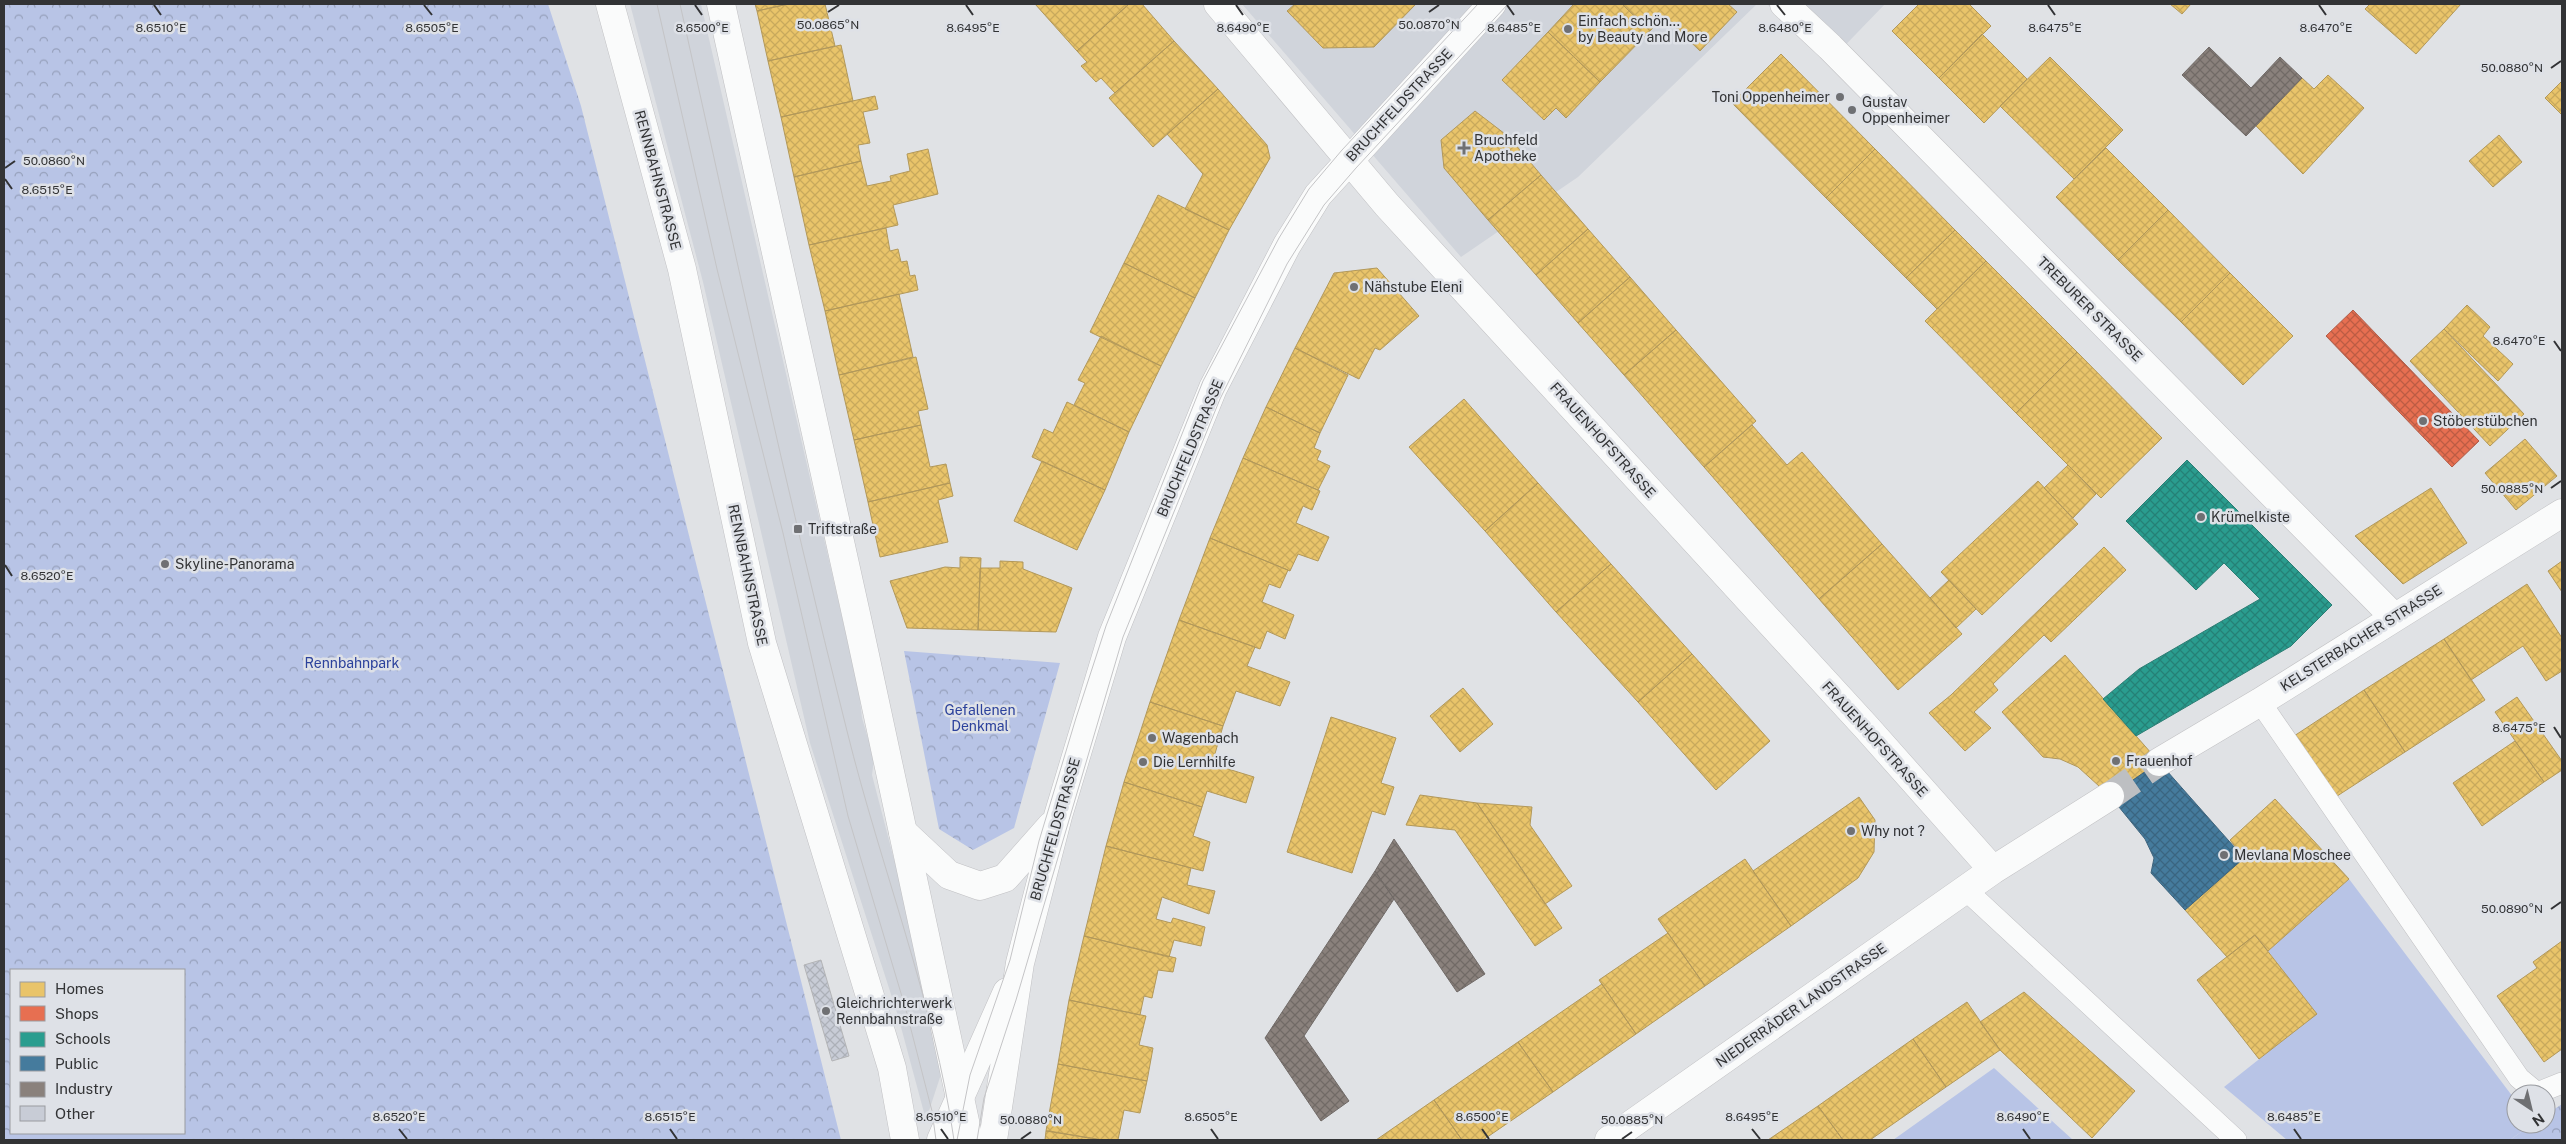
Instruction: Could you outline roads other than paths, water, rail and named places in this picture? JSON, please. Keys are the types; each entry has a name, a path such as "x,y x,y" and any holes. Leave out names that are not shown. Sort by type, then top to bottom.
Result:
{"street":[{"name":"RENNBAHNSTRASSE","path":"610,4 682,269 762,643 892,1068 905,1140"},
{"path":"720,4 970,1140"},
{"name":"FRAUENHOFSTRASSE","path":"1218,4 1387,204 1994,870"},
{"name":"BRUCHFELDSTRASSE","path":"993,1140 1020,963 1058,816 1112,637 1214,388 1287,245 1318,195 1492,4"},
{"name":"TREBURER STRASSE","path":"1784,4 1844,61 2394,617"},
{"name":"KELSTERBACHER STRASSE","path":"2159,762 2260,702 2562,512"},
{"path":"1994,870 2110,796"},
{"path":"903,832 949,875 980,886 1005,878 1039,841 1058,816"},
{"name":"NIEDERRÄDER LANDSTRASSE","path":"1609,1140 1994,870"},
{"name":"BRUCHFELDSTRASSE","path":"941,1140 1020,963"}],"lane":[{"path":"2260,702 2519,1078 2536,1093 2562,1082"},
{"path":"1966,890 2236,1140"}],"tunnel":[{"path":"2110,796 2159,762"}],"tram line":[{"path":"657,4 717,269 783,533 848,816 906,1010 932,1111 936,1140"},
{"path":"680,4 803,550 847,731 934,1037 954,1140"},
{"path":"957,1140 970,1075 1010,960 1039,841 1076,718 1106,626 1203,381 1279,238 1309,189 1342,150 1478,4"},
{"path":"977,1140 984,1098 1016,1000 1123,637 1220,399 1287,264 1324,205 1508,4"}],"place":[{"name":"Einfach schön... by Beauty and More","path":"1568,29"},
{"name":"Toni Oppenheimer","path":"1840,97"},
{"name":"Gustav Oppenheimer","path":"1852,110"},
{"name":"Bruchfeld Apotheke","path":"1464,148"},
{"name":"Nähstube Eleni","path":"1354,287"},
{"name":"Stöberstübchen","path":"2423,421"},
{"name":"Krümelkiste","path":"2201,517"},
{"name":"Triftstraße","path":"798,529"},
{"name":"Skyline-Panorama","path":"165,564"},
{"name":"Wagenbach","path":"1152,738"},
{"name":"Frauenhof","path":"2116,761"},
{"name":"Die Lernhilfe","path":"1143,762"},
{"name":"Why not ?","path":"1851,831"},
{"name":"Mevlana Moschee","path":"2224,855"},
{"name":"Gleichrichterwerk Rennbahnstraße","path":"826,1011"}],"park label":[{"name":"Rennbahnpark","path":"352,663"},
{"name":"Gefallenen Denkmal","path":"980,718"}]}
